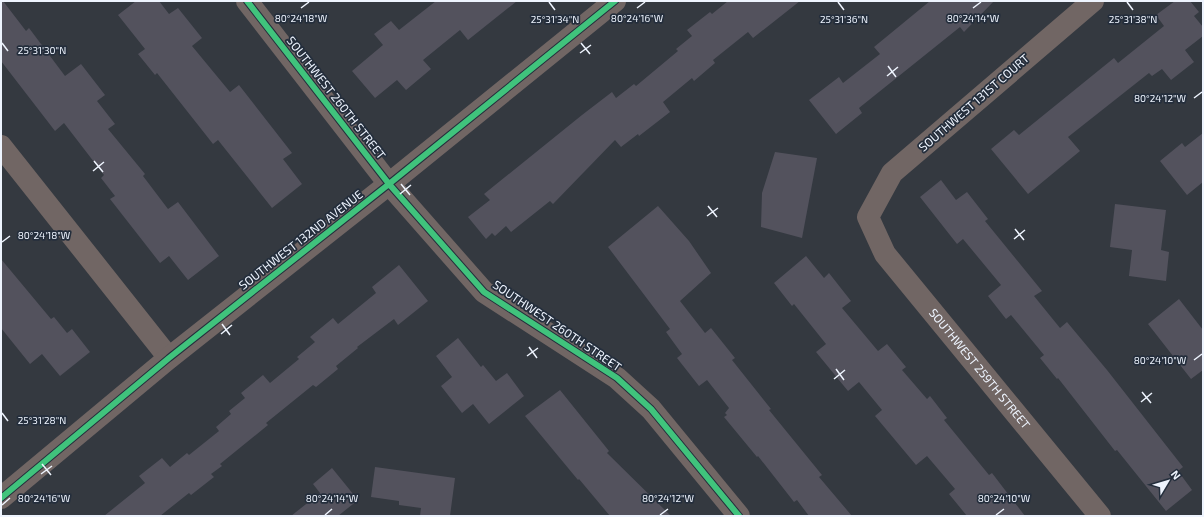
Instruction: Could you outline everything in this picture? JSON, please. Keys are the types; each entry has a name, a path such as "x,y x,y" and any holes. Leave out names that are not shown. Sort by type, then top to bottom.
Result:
{"street":[{"name":"SOUTHWEST 260TH STREET","path":"247,1 389,184 484,292 617,378 651,409 739,516"},
{"name":"SOUTHWEST 132ND AVENUE","path":"1,498 170,358 389,184 615,1"},
{"name":"SOUTHWEST 131ST COURT","path":"868,217 892,173 1082,5"},
{"path":"1,146 170,358"},
{"name":"SOUTHWEST 259TH STREET","path":"868,217 885,254 1100,516"}],"building":[{"path":"1,1 3,1 26,31 29,28 65,76 81,64 105,95 97,101 115,124 108,129 145,174 143,176 168,209 178,202 219,256 188,280 169,256 160,263 110,199 115,196 101,178 104,175 64,123 55,131 1,61"},
{"path":"136,1 159,1 169,14 178,8 202,38 192,46 230,92 239,85 292,153 283,159 302,184 272,208 218,140 213,144 157,73 155,75 138,54 145,49 118,15"},
{"path":"436,1 517,1 468,40 460,30 423,60 431,69 406,90 397,80 375,98 352,71 383,45 374,34 391,21 399,30"},
{"path":"728,1 800,1 753,38 748,32 713,60 715,63 694,81 692,78 663,102 670,112 639,136 638,134 621,147 615,140 553,204 550,201 511,232 506,226 495,236 492,233 486,239 468,217 490,200 484,194 612,92 616,98 634,84 636,86 678,51 676,49 692,36 687,30 710,12 712,14"},
{"path":"930,1 994,1 964,32 960,27 859,108 862,113 836,134 809,100 839,77 843,83 880,54 874,47"},
{"path":"1175,1 1190,1 1199,12 1194,16 1203,27 1203,36 1185,50 1194,62 1171,80 1162,69 1152,76 1149,73 1068,137 1080,151 1028,194 991,149 1014,130 1019,135 1114,58 1118,63 1164,26 1156,15"},
{"path":"1203,133 1203,182 1187,195 1160,161 1182,143 1185,147"},
{"path":"775,152 817,158 802,238 761,227 762,193"},
{"path":"941,180 956,200 967,192 988,219 985,221 1042,291 1034,296 1060,328 1067,322 1107,370 1183,467 1178,471 1192,490 1166,511 1117,450 1115,451 1058,378 1057,379 1040,358 1044,355 1011,315 1006,319 988,296 1001,285 963,239 957,244 920,197"},
{"path":"1115,204 1166,210 1161,250 1169,252 1166,281 1129,276 1132,250 1110,247"},
{"path":"658,206 689,241 711,273 680,301 705,333 711,328 735,358 732,360 771,409 769,410 822,475 819,477 852,516 809,516 797,500 794,502 758,456 757,457 724,417 727,415 725,413 729,408 707,380 699,386 677,358 682,354 666,332 670,329 608,247"},
{"path":"806,256 824,278 829,273 851,301 842,308 878,351 887,344 906,367 902,370 927,399 930,396 947,418 944,420 989,475 992,473 1025,516 967,516 949,494 955,489 927,456 916,465 875,416 882,410 859,382 848,391 816,352 826,344 794,304 792,306 774,283"},
{"path":"1,259 51,319 54,317 67,333 72,329 90,352 60,376 42,354 30,364 1,328"},
{"path":"399,265 428,301 398,325 394,319 357,347 358,348 336,366 338,369 316,387 313,385 266,423 268,425 220,464 222,466 211,474 214,477 191,495 189,493 160,516 104,516 145,483 139,476 162,458 170,467 187,453 189,455 219,431 216,427 231,414 229,411 245,398 241,393 263,375 270,383 299,359 297,357 315,342 310,337 333,318 338,324 376,293 372,287"},
{"path":"1179,299 1203,330 1203,370 1191,379 1148,324"},
{"path":"458,338 481,367 483,365 496,381 507,373 524,396 489,424 473,404 462,413 441,386 452,377 436,356"},
{"path":"560,390 609,451 607,453 671,516 610,516 579,479 578,480 525,416"},
{"path":"375,467 455,478 450,516 420,516 421,508 399,505 399,501 371,497"},
{"path":"332,468 358,500 338,516 291,516 320,493 313,484"}],"cycle path":[{"path":"247,1 389,184 484,292 617,378 651,409 739,516"},
{"path":"1,498 169,358 389,184 615,1"}]}
